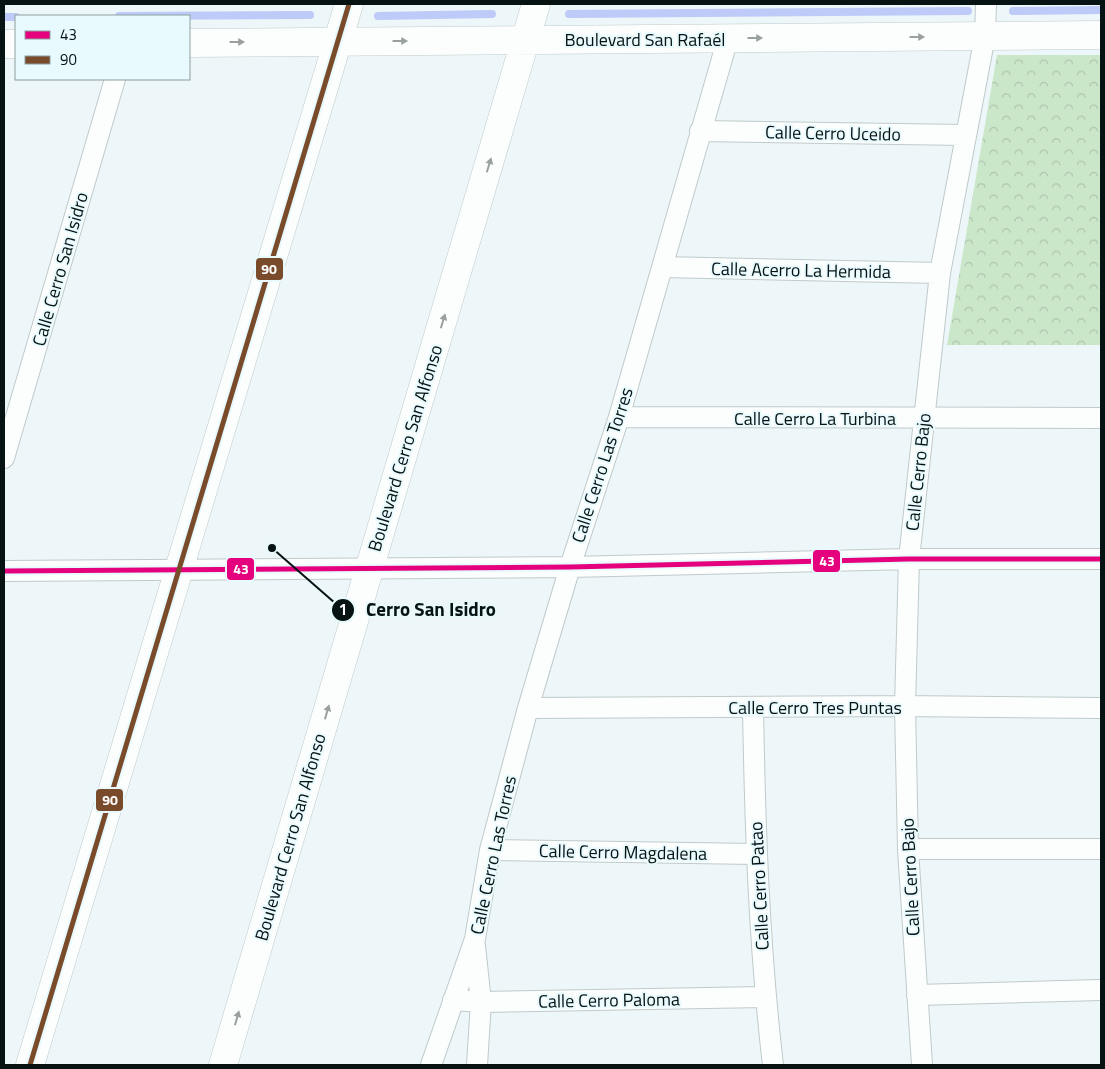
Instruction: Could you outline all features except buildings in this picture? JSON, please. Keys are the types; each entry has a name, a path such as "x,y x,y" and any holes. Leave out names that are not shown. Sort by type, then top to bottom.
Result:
{"street":[{"path":"30,1065 349,4"},
{"name":"Boulevard Cerro San Alfonso","path":"223,1065 536,4"},
{"name":"Calle Cerro Bajo","path":"922,1065 908,849 905,706 909,560 940,273 985,36 986,4"},
{"name":"Boulevard San Rafaél","path":"190,43 1101,36"},
{"name":"Calle Cerro Las Torres","path":"431,1065 475,939 490,850 528,708 570,567 618,417 728,38"},
{"name":"Calle Cerro San Isidro","path":"4,458 116,80"},
{"name":"Calle Cerro Uceido","path":"700,131 966,135"},
{"name":"Calle Acerro La Hermida","path":"662,267 940,273"},
{"name":"Calle Cerro La Turbina","path":"618,417 1101,418"},
{"path":"4,571 570,567 1101,558"},
{"name":"Calle Cerro Tres Puntas","path":"528,708 905,706 1101,708"},
{"name":"Calle Cerro Patao","path":"753,707 756,854 765,997 773,1065"},
{"path":"908,849 1101,849"},
{"name":"Calle Cerro Magdalena","path":"490,850 756,854"},
{"path":"475,939 481,1002 477,1065"},
{"path":"917,994 1101,990"},
{"name":"Calle Cerro Paloma","path":"453,1000 481,1002 765,997"}],"green space":[{"path":"997,55 1101,55 1101,345 947,345"}],"waterway":[{"path":"1013,11 1101,10"},
{"path":"569,14 968,11"},
{"path":"378,16 492,14"},
{"path":"190,16 310,15"},
{"path":"4,17 15,17"}],"transit line":[{"name":"90","path":"30,1065 349,4"},
{"name":"43","path":"4,571 570,567 909,559 1101,559"}],"place":[{"name":"Cerro San Isidro","path":"272,548"}]}
